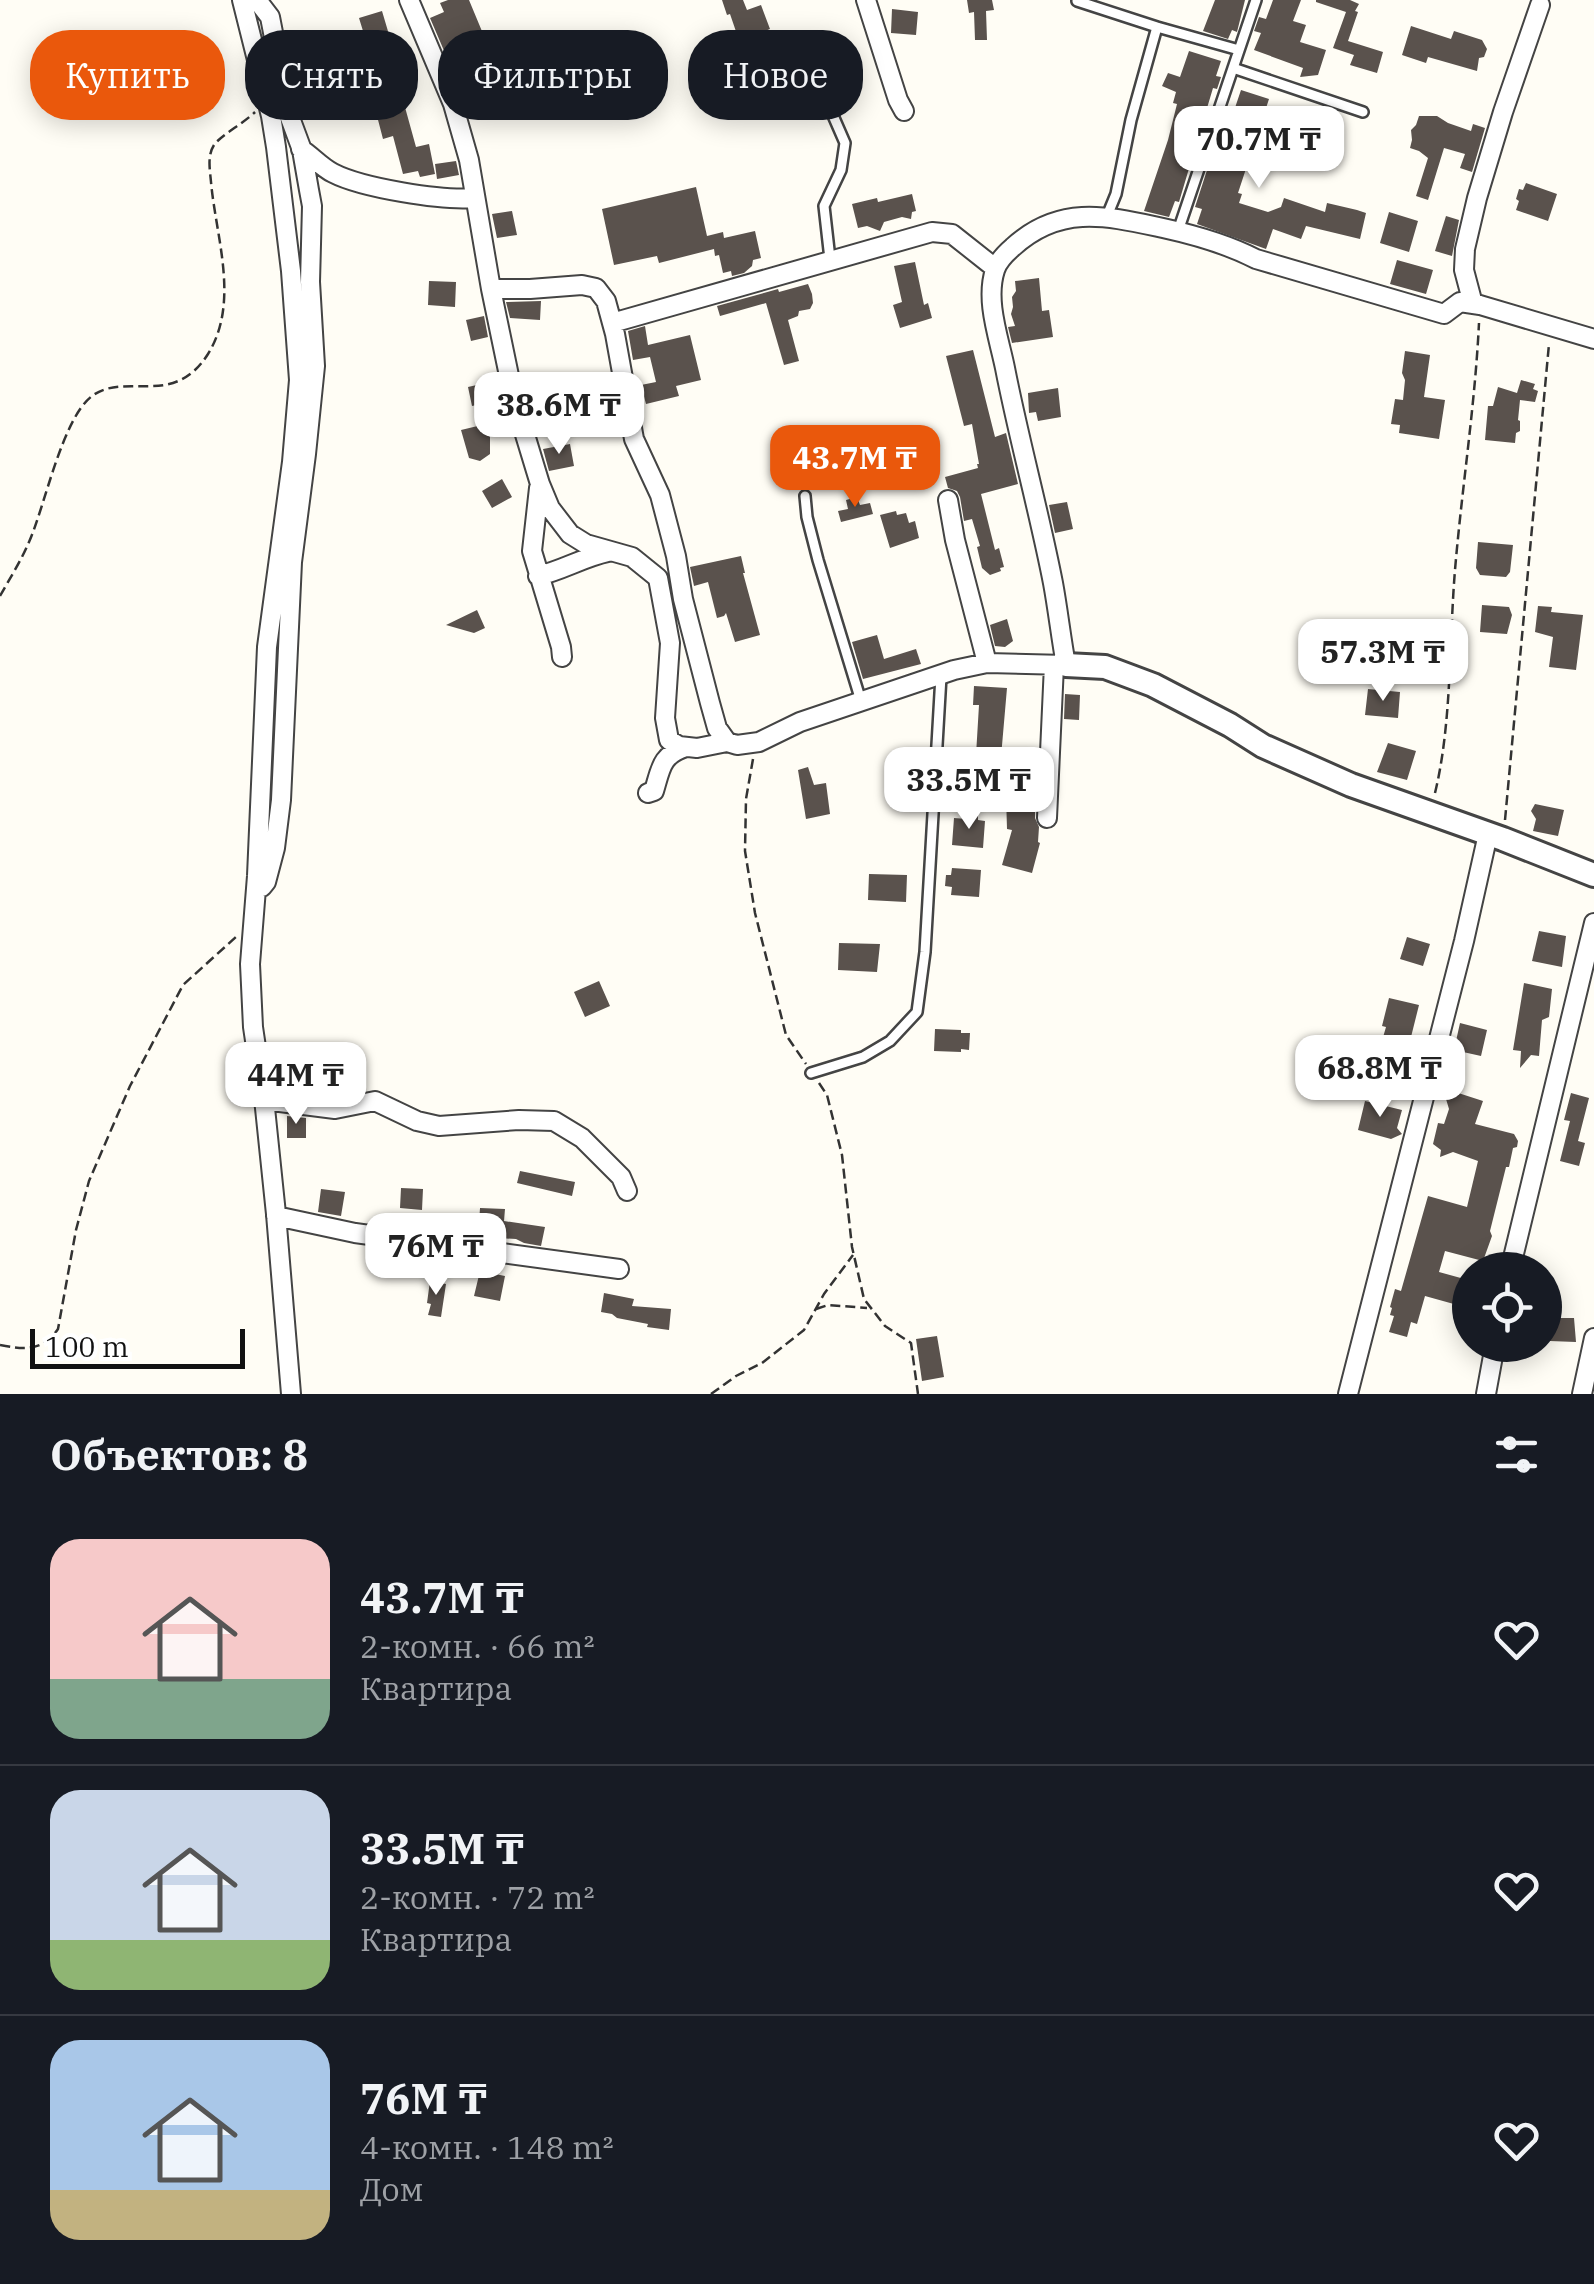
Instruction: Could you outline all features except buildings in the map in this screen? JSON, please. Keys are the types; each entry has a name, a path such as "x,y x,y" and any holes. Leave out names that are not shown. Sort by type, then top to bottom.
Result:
{"street":[{"path":"242,0 249,30"},
{"path":"257,0 270,18 272,30"},
{"path":"409,0 452,104 469,160 490,289 514,394 550,508 570,534 586,544 632,557 658,578 670,643 665,718 669,740 686,747 758,742 800,722 988,663 1105,667 1153,685 1263,746 1350,785 1594,876"},
{"path":"866,0 904,111"},
{"path":"1477,304 1464,270 1465,249 1498,129 1540,5"},
{"path":"270,120 291,271 298,380 292,462 267,647 250,994 276,1216 291,1394"},
{"path":"256,895 271,866 281,800 292,562 315,366 310,282 312,206 302,150 291,120"},
{"path":"276,147 297,146 332,172 380,188 460,200 475,198"},
{"path":"1047,818 1060,665 1053,582 991,295 996,268 1005,254 1042,226 1065,219 1107,216 1178,231 1240,250 1256,259 1444,314 1460,302 1477,304 1594,339"},
{"path":"612,322 932,232 952,234 996,268"},
{"path":"490,289 582,285 596,288 606,301 634,439 660,496 710,703 717,728 727,742"},
{"path":"540,484 532,551 562,658"},
{"path":"948,500 988,663"},
{"path":"538,576 612,551"},
{"path":"648,793 654,791 670,753 686,747"},
{"path":"1348,1394 1464,940 1495,837"},
{"path":"1514,1252 1594,922"},
{"path":"264,1100 335,1110 375,1101 417,1121 438,1126 554,1121 582,1138 621,1177 627,1191"},
{"path":"276,1216 356,1234 619,1269"},
{"path":"1582,1394 1594,1338"},
{"path":"1486,1394 1492,1362"}],"lane":[{"path":"1178,231 1256,0"},
{"path":"1077,1 1239,50"},
{"path":"1107,216 1116,194 1157,28"},
{"path":"1232,68 1363,112"},
{"path":"830,259 824,206 841,170 845,143 835,120"},
{"path":"804,496 818,560 861,702"},
{"path":"811,1072 863,1057 890,1041 917,1012 926,952 941,675"}],"path":[{"path":"0,596 28,545 73,421 89,398 106,388 170,385 194,370 208,353 226,291 209,161 215,142 246,120"},
{"path":"1430,814 1446,706 1455,569 1476,377 1477,304"},
{"path":"1495,837 1515,730 1549,344"},
{"path":"0,1345 35,1349 50,1341 58,1329 89,1181 130,1086 183,984 254,919"},
{"path":"712,1394 804,1330 854,1255"},
{"path":"815,1310 828,1304 871,1308"}]}
